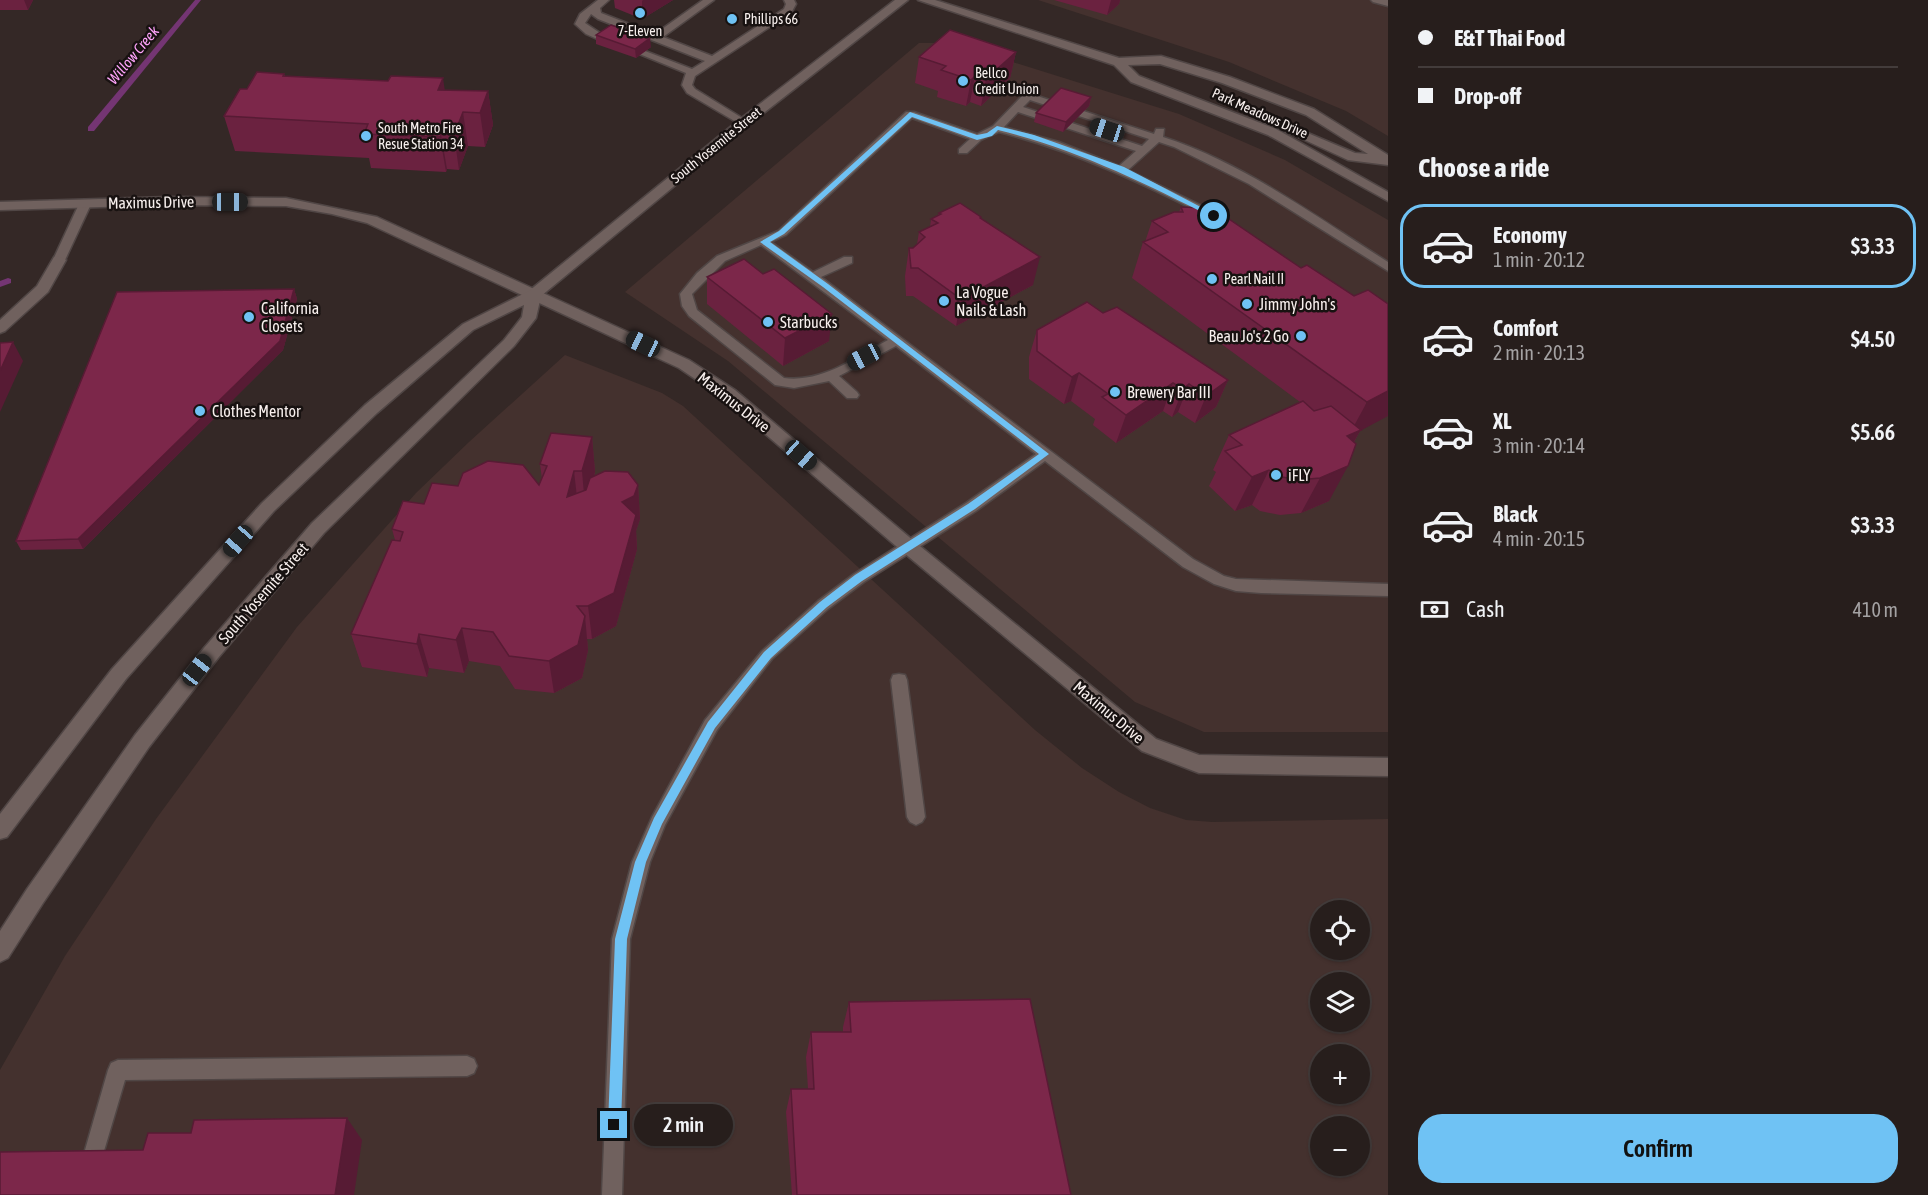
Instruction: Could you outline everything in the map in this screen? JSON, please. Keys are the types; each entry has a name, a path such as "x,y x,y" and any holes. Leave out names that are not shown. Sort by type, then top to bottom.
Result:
{"main road":[{"name":"South Yosemite Street","path":"0,830 119,674 268,507 371,409 468,327 534,294 743,123 902,0"},
{"name":"Park Meadows Drive","path":"924,0 1118,62 1161,60 1226,80 1310,112 1387,159"},
{"name":"Park Meadows Drive","path":"1118,62 1135,79 1272,132 1388,197"},
{"path":"1146,83 1175,84 1353,157 1387,159"},
{"path":"1352,175 1388,183"},
{"name":"Maximus Drive","path":"0,206 169,201 286,202 372,220 684,364 729,394 909,547 1149,745 1199,764 1388,767"},
{"path":"0,328 43,289 59,260"},
{"name":"South Yosemite Street","path":"0,951 35,896 142,741 211,653 318,528 509,343 529,318 534,294"}],"lane":[{"path":"604,0 583,16 580,24 589,32 604,39"},
{"path":"656,38 710,0"},
{"path":"743,123 691,92 687,85 690,75 788,11 791,4 789,0"},
{"path":"1376,0 1388,3"},
{"path":"595,7 596,14 601,17 713,60"},
{"path":"642,53 694,73"},
{"path":"963,151 977,138 997,128 1023,103"},
{"path":"1023,103 1150,144 1178,145 1253,182 1388,267"},
{"path":"1023,103 1150,144"},
{"path":"897,340 809,384 790,385 780,382 693,313 688,306 686,294 696,280 731,252 764,242 782,233 910,114 977,138"},
{"path":"997,128 1032,136 1122,169 1232,225"},
{"path":"1122,169 1150,144"},
{"path":"59,260 85,204"},
{"path":"764,242 814,276 1188,563 1219,580 1236,585 1388,590"},
{"path":"814,276 848,260"},
{"path":"830,375 852,395"},
{"path":"612,1195 621,939 641,862 658,822 711,725 767,655 823,605 859,578 972,507 1045,454"},
{"path":"899,680 916,817"},
{"path":"89,1172 118,1070 466,1066"}],"shaded area":[{"path":"1038,0 1388,0 1388,136 1346,111 1229,62"},
{"path":"919,43 952,43 1179,114 1285,160 1388,220 1388,732 1204,732 1135,702 728,361 625,292"},
{"path":"565,355 662,393 683,406 1035,730 1082,768 1119,792 1150,808 1186,820 1212,822 1388,819 1388,1195 0,1195 0,1070 65,956 156,819 297,627 416,493"}],"building":[{"path":"611,25 650,38 635,49 596,35"},
{"path":"950,30 1016,52 986,79 975,76 971,80 941,70 946,66 919,57"},
{"path":"257,72 284,74 283,76 388,81 391,76 443,78 438,90 488,91 480,113 463,112 454,135 441,134 440,137 364,134 368,124 224,116 240,89 247,89"},
{"path":"1061,88 1091,97 1066,122 1036,113"},
{"path":"960,203 1040,257 961,299 918,268 911,268 909,248 913,248 925,237 919,232 938,223 931,219 941,214 939,213"},
{"path":"1181,207 1210,208 1212,213 1220,213 1301,268 1307,265 1354,296 1368,290 1388,304 1388,391 1367,402 1143,242 1168,232 1152,221 1174,212 1183,212"},
{"path":"744,259 763,274 774,269 832,314 785,338 707,277"},
{"path":"294,289 280,341 78,539 16,541 117,292"},
{"path":"1087,302 1103,313 1117,307 1228,380 1206,396 1189,384 1183,389 1173,383 1126,415 1102,397 1108,394 1079,373 1072,377 1037,351 1037,330"},
{"path":"13,342 0,371 0,343"},
{"path":"1303,401 1314,411 1331,406 1361,430 1347,436 1356,444 1348,466 1320,478 1298,480 1277,476 1269,470 1252,477 1225,451 1242,445 1229,435"},
{"path":"551,433 592,437 582,471 574,471 567,497 586,490 590,478 605,471 628,472 638,485 634,496 622,502 636,515 614,593 588,606 577,606 585,616 578,645 549,661 509,656 493,632 462,628 456,640 419,634 417,644 351,634 392,540 400,541 403,532 392,529 403,501 424,504 432,483 458,486 463,473 488,461 523,465 539,485 547,466 540,464"},
{"path":"1030,999 1071,1195 797,1195 791,1089 814,1089 811,1032 851,1032 849,1002"},
{"path":"347,1118 335,1195 0,1195 0,1152 143,1150 148,1133 191,1133 194,1120"}],"waterway":[{"name":"Willow Creek","path":"91,129 198,0"},
{"name":"Willow Creek","path":"0,284 8,281"}],"place":[{"name":"7-Eleven","path":"640,13"},
{"name":"Phillips 66","path":"732,19"},
{"name":"Bellco Credit Union","path":"963,81"},
{"name":"South Metro Fire Resue Station 34","path":"366,136"},
{"name":"Pearl Nail II","path":"1212,279"},
{"name":"La Vogue Nails & Lash","path":"944,301"},
{"name":"Jimmy John's","path":"1247,304"},
{"name":"California Closets","path":"249,317"},
{"name":"Starbucks","path":"768,322"},
{"name":"Beau Jo's 2 Go","path":"1301,336"},
{"name":"Brewery Bar III","path":"1115,392"},
{"name":"Clothes Mentor","path":"200,411"},
{"name":"iFLY","path":"1276,475"}],"route":[{"path":"614,1125 621,939 641,862 658,822 711,725 767,655 823,605 859,578 972,507 1045,454 826,285 764,242 782,233 910,114 977,138 997,128 1032,136 1122,169 1214,216"}]}
